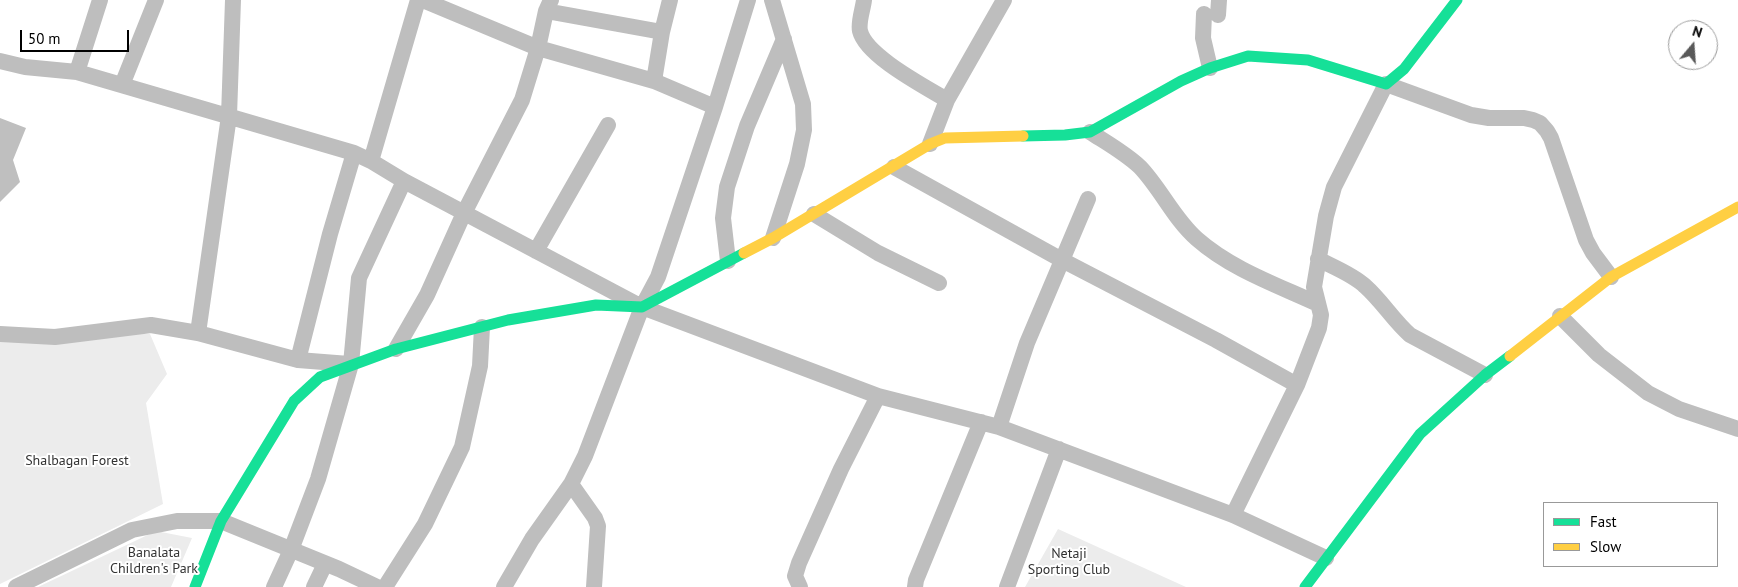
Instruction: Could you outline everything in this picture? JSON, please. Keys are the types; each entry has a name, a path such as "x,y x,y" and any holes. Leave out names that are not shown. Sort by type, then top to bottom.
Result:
{"street":[{"path":"77,72 100,0"},
{"path":"122,85 156,0"},
{"path":"198,333 229,116 233,0"},
{"path":"371,161 418,0"},
{"path":"424,0 538,48 654,81 715,107"},
{"path":"654,81 662,32 670,0"},
{"path":"504,587 532,539 570,484 585,456 642,307 658,278 715,107 748,0"},
{"path":"772,0 803,104 804,130 797,164 773,238"},
{"path":"864,0 860,30 868,46 899,71 947,100"},
{"path":"930,144 947,100 1004,0"},
{"path":"1233,515 1297,385 1320,328 1321,316 1314,287 1326,216 1334,187 1386,84 1404,69 1456,0"},
{"path":"396,350 427,295 464,213 522,100 538,48 548,5 662,32"},
{"path":"1210,68 1204,38 1214,10"},
{"path":"728,261 723,218 727,186 748,126 784,39"},
{"path":"194,587 221,521 294,401 320,377 351,364 396,350 508,320 596,305 642,307 773,238 930,144 946,138 1065,135 1090,132 1181,81 1210,68 1248,56 1308,60 1386,84 1471,115 1489,118 1524,118 1540,124 1551,138 1586,240 1611,277"},
{"path":"0,61 77,72 354,153 642,307 878,396 999,427 1233,515 1326,558"},
{"path":"536,251 608,125"},
{"path":"1090,132 1124,154 1139,167 1196,238 1211,250 1249,274 1318,304"},
{"path":"298,360 330,234 354,153"},
{"path":"894,167 1062,260 1216,340 1297,385"},
{"path":"274,587 291,550 318,479 351,364 359,278 404,181"},
{"path":"999,427 1027,343 1088,199"},
{"path":"1305,587 1420,434 1485,375 1611,277 1738,207"},
{"path":"814,214 878,253 939,283"},
{"path":"1318,259 1353,277 1365,286 1400,327 1410,335 1485,375"},
{"path":"1560,316 1599,355 1648,393 1679,409 1738,429"},
{"path":"0,334 55,338 151,325 198,333 298,360 351,364"},
{"path":"385,587 425,524 462,447 480,366 482,327"},
{"path":"800,587 795,576 799,563 841,469 878,396"},
{"path":"915,587 916,580 981,422"},
{"path":"1007,587 1059,450"},
{"path":"570,484 598,526 594,587"},
{"path":"16,587 132,530 177,521 221,521 377,587"},
{"path":"314,587 325,564"}],"green space":[{"name":"Shalbagan Forest","path":"0,334 150,334 167,374 146,403 163,504 0,584"},
{"name":"Netaji Sporting Club","path":"1058,529 1186,587 1025,587"},
{"name":"Banalata Children's Park","path":"156,531 192,538 171,587 38,587"}],"shaded area":[{"path":"0,118 26,128 13,160 20,182 0,202"}],"traffic: fast":[{"path":"1023,136 1065,135 1090,132 1181,81 1210,68 1248,56 1308,60 1386,84 1404,69 1457,0"},
{"path":"195,587 221,521 294,401 320,377 396,349 508,320 596,305 642,307 744,253"},
{"path":"1305,587 1420,434 1485,375 1510,356"}],"traffic: slow":[{"path":"744,253 773,238 930,144 945,138 1023,136"},
{"path":"1510,356 1611,277 1738,207"}]}
